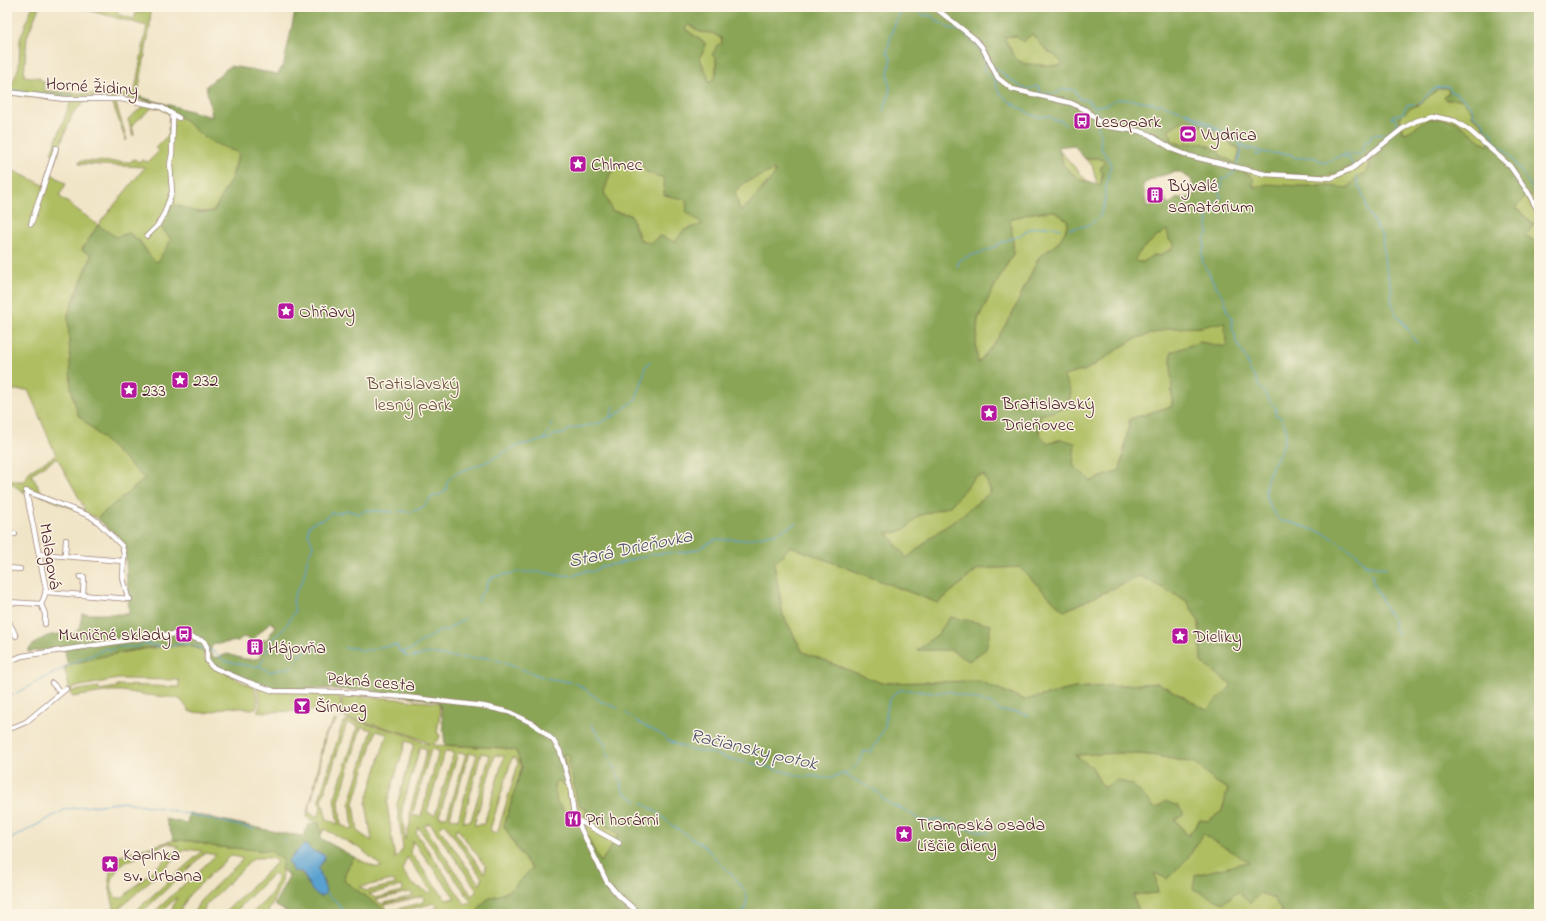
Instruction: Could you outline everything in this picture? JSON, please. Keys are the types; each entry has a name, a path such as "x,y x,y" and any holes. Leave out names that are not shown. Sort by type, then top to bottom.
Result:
{"street":[{"path":"934,7 975,38 982,47 992,67 1003,82 1018,91 1071,103 1086,110 1103,125 1139,131 1148,134 1181,153 1237,168 1265,174 1331,178 1353,168 1411,124 1422,118 1437,117 1455,121 1463,125 1504,160 1523,183 1539,213"},
{"name":"Horné Židiny","path":"7,92 71,99 128,100 161,107 179,118"},
{"path":"147,236 157,226 164,214 172,192 170,164 172,147 172,114"},
{"path":"32,224 32,219 56,148"},
{"name":"Malagová","path":"45,624 45,614 41,604 46,592 26,490 94,518 122,546 123,561"},
{"path":"7,534 16,534"},
{"path":"65,556 66,540"},
{"path":"39,554 123,561 123,578 129,598 46,592"},
{"path":"7,568 20,568"},
{"path":"80,576 84,577 83,595"},
{"path":"7,602 41,604"},
{"path":"7,618 16,636"},
{"name":"Pekná cesta","path":"7,662 22,656 163,634 178,634 203,640 207,650 207,660 214,667 248,682 274,691 323,691 405,697 483,706 518,716 540,728 557,745 562,755 570,786 573,810 576,819 610,885 619,896 639,913"},
{"path":"52,683 61,693"},
{"path":"7,730 26,722 66,689"},
{"path":"576,819 619,844"}],"green space":[{"path":"32,7 39,7 27,37 24,76 40,78 40,80 45,82 43,90 67,93 134,95 147,26 76,7 118,7 117,14 134,19 136,12 144,12 145,7 151,7 150,27 137,99 114,97 127,140 126,141 112,101 87,100 73,113 61,143 58,156 51,153 71,101 7,94 7,87 11,87 19,66 20,39"},
{"name":"Bratislavský lesný park","path":"296,7 1539,7 1539,200 1536,197 1527,196 1515,208 1522,213 1530,223 1535,223 1525,237 1539,242 1539,914 1279,914 1282,912 1274,898 1261,893 1250,903 1238,892 1223,903 1193,889 1195,875 1249,862 1203,834 1188,858 1167,879 1155,873 1158,893 1133,895 1140,914 477,914 484,902 511,889 532,869 516,847 504,826 522,767 516,751 503,748 445,745 441,708 438,701 374,692 274,688 251,682 229,673 212,663 201,650 187,646 154,647 135,650 70,665 67,662 65,650 60,648 28,652 33,645 46,637 55,634 75,634 80,626 82,614 129,614 125,545 97,518 145,479 78,415 71,389 68,314 92,255 82,250 98,225 116,237 129,233 138,240 156,262 158,261 171,240 159,225 168,206 176,205 200,212 214,211 232,177 239,153 214,143 201,135 183,119 162,105 137,99 137,96 212,117 206,86 230,66 278,74 284,63","holes":["689,24 700,32 712,33 721,38 722,44 717,45 712,55 716,58 716,75 709,83 700,56 704,50 705,43 685,29","1032,34 1047,51 1054,55 1062,63 1061,66 1025,64 1016,59 1004,37 1016,36 1023,42","1447,88 1449,93 1444,97 1447,100 1460,99 1472,111 1471,115 1482,124 1491,138 1488,146 1455,121 1430,118 1404,133 1402,131 1400,118 1409,109 1420,104 1438,89","1186,119 1226,137 1231,145 1240,149 1237,161 1235,163 1220,155 1218,150 1204,144 1196,142 1190,144 1187,142 1183,145 1172,141 1169,133 1170,128","1074,145 1085,159 1098,158 1105,161 1100,169 1103,174 1100,186 1079,179 1064,166 1058,147","1369,157 1370,162 1369,169 1353,181 1348,188 1267,184 1255,188 1253,187 1253,177 1246,174 1245,171 1324,177 1339,172","628,159 640,161 646,172 664,178 664,195 686,200 687,213 703,224 684,230 675,242 660,236 650,243 639,239 631,215 612,211 604,192 610,174","774,170 775,174 748,205 740,211 735,192 739,187 748,181","1175,172 1179,172 1191,179 1196,194 1187,198 1177,198 1168,205 1165,198 1147,208 1143,184 1160,176","1054,211 1068,221 1065,232 1058,243 1039,257 1013,312 996,341 978,363 976,346 978,319 1013,254 1013,239 1010,219 1032,213","1167,230 1169,240 1174,243 1173,248 1160,256 1153,255 1143,262 1137,262 1135,260 1136,257 1154,239","1224,322 1227,347 1200,342 1171,352 1172,406 1130,419 1120,470 1091,481 1073,465 1075,443 1061,439 1048,444 1039,433 1040,415 1067,408 1071,392 1063,376 1086,370 1134,339 1171,328 1201,327","984,475 991,492 935,534 907,558 887,533 898,532 907,528 918,516 950,506 975,477","790,546 938,603 978,569 1019,567 1064,611 1140,576 1187,601 1199,622 1201,662 1232,685 1207,710 1158,683 1075,688 1025,700 979,681 881,683 803,652 783,615 774,564","270,622 276,626 267,639 261,641 258,653 262,657 249,659 228,654 215,658 210,653 212,645 238,641 243,637 253,640","1123,753 1151,755 1195,763 1214,781 1228,789 1222,811 1208,821 1200,820 1188,836 1175,820 1184,814 1178,806 1165,801 1156,809 1133,785 1117,780 1103,788 1092,767 1075,755","563,754 570,755 568,763 577,801 581,808 587,809 585,816 593,818 619,834 601,862 584,832 576,823 570,820 571,815 562,809 557,803 554,785 557,780 570,788"]},
{"path":"688,24 700,32 712,33 721,38 723,45 716,57 716,76 714,80 709,83 708,76 700,56 704,50 705,43 685,29"},
{"path":"1032,34 1047,51 1054,55 1062,63 1061,66 1025,64 1016,59 1004,37"},
{"path":"1447,88 1449,93 1444,97 1447,100 1460,99 1472,111 1471,115 1482,124 1491,138 1488,146 1433,118 1408,132 1404,133 1402,131 1400,118 1409,109 1420,104 1438,89"},
{"path":"145,105 162,105 214,143 239,153 232,177 214,211 197,212 171,238 159,261 156,262 139,240 129,233 116,237 98,226 82,249 92,255 68,314 78,415 145,479 97,518 25,489 25,493 7,481 7,476 13,481 24,481 30,471 56,455 28,390 7,390 7,168 45,186 49,172 66,184 59,196 98,225 145,167 79,164 80,161 130,162 134,159 139,162 142,160 148,162 159,151 155,148 170,133 168,128 171,125 168,120 171,115 160,108 153,107 132,125 133,136 128,119","holes":["57,458 85,509 42,493 31,474"]},
{"path":"1186,119 1197,122 1228,139 1330,175 1369,157 1369,168 1348,188 1323,186 1255,188 1253,183 1254,180 1250,175 1246,174 1239,165 1220,155 1216,149 1195,142 1190,144 1185,143 1183,145 1172,141 1169,133 1170,128"},
{"path":"1058,147 1088,182 1079,179 1064,166"},
{"path":"1098,158 1105,161 1100,186 1097,185 1092,165 1085,159"},
{"path":"628,159 640,161 646,172 664,178 686,200 704,224 684,230 675,242 660,236 650,243 640,239 631,215 612,211 604,192 610,174"},
{"path":"774,170 775,174 748,205 740,211 735,192 739,187 748,181"},
{"path":"1527,196 1536,197 1539,200 1539,242 1525,237 1532,224 1515,208"},
{"path":"1054,211 1068,221 1065,232 1058,243 1039,257 1013,312 996,341 978,364 976,346 978,319 1013,254 1013,239 1009,219 1032,213"},
{"path":"1166,230 1168,232 1169,240 1174,243 1173,248 1159,256 1156,255 1143,262 1137,262 1134,260 1143,249"},
{"path":"1224,321 1227,348 1200,342 1171,352 1172,406 1130,419 1121,470 1091,481 1073,465 1061,439 1048,444 1039,433 1040,415 1071,392 1063,376 1086,370 1134,339 1171,328 1201,327"},
{"path":"984,475 991,492 935,534 907,559 887,533 898,532 906,528 918,516 950,506 975,477"},
{"path":"790,546 938,603 978,569 1019,567 1064,611 1140,576 1187,601 1199,622 1201,662 1232,685 1207,711 1158,683 1075,688 1025,700 979,681 881,683 803,652 783,615 774,564","holes":["938,634 969,661 951,650 918,650"]},
{"path":"950,617 991,625 986,649 969,661 951,650 917,650 938,634"},
{"path":"178,645 191,646 203,651 205,660 240,681 254,687 258,699 257,707 252,709 229,707 206,713 190,712 181,700 176,698 122,691 111,691 73,697 71,695 64,667 89,659","holes":["118,679 179,680 179,687 117,685 117,687 99,690 99,687 72,691 71,688"]},
{"path":"257,688 339,694 341,705 339,710 257,711 260,703"},
{"path":"342,694 439,703 440,714 437,733 440,735 439,739 432,745 503,748 516,751 522,767 504,826 516,847 532,869 511,889 484,902 477,914 450,914 451,912 448,910 430,914 415,914 437,908 438,906 435,903 390,914 344,881 345,873 354,857 374,867 382,867 361,849 324,829 321,835 319,823 314,823 315,821 310,820 307,817 308,812 318,817 321,809 319,800 343,722 345,723 347,719 408,735 424,743 430,744 409,734 341,716","holes":["347,723 358,726 334,800 338,824 327,820 322,800","361,727 372,730 350,802 353,830 341,825 339,801","376,731 387,734 366,803 372,841 358,832 354,803","406,741 414,744 397,804 403,849 395,859 387,803","420,747 427,749 410,811 410,824 405,840 402,809","431,749 439,751 421,816 412,816","445,751 454,752 435,815 427,812","458,753 466,754 447,817 439,817","469,753 477,754 458,819 450,818","481,753 490,755 471,821 463,822","495,755 504,756 484,824 474,825","512,758 516,758 518,764 497,834 490,830","430,823 477,890 472,896 424,826","445,824 482,878 480,885 439,828","418,827 471,901 465,904 416,833","457,828 486,867 484,873 455,832","413,841 455,898 446,900 410,852","407,857 432,891 430,893 412,884 402,870","393,880 396,884 366,891 360,887","402,886 403,891 375,898 369,894","409,892 413,894 412,896 381,904 376,900","423,896 425,900 424,902 390,911 384,907 385,905"]},
{"path":"335,720 337,720 325,737 318,776 309,809 324,735"},
{"path":"1123,753 1151,755 1195,763 1214,781 1228,789 1222,811 1208,821 1200,820 1188,836 1175,819 1156,809 1133,785 1103,788 1092,767 1074,755"},
{"path":"563,754 570,755 577,801 587,809 585,816 593,818 619,834 601,863 586,836 570,820 568,812 557,803 555,798 554,789 557,780 569,787"},
{"path":"189,813 286,834 305,836 308,825 319,823 320,838 354,857 345,873 344,881 390,914 291,914 274,905 289,876 281,869 283,860 271,851 217,847 191,841 174,840 165,819 187,823","holes":["308,846 312,851 322,853 324,860 318,868 320,876 325,884 308,885 303,875 288,861 301,847"]},
{"path":"1203,834 1250,862 1195,875 1238,892 1261,893 1274,898 1282,913 1162,914 1159,912 1140,914 1133,895 1157,893 1155,873 1188,858"},
{"path":"174,840 191,841 217,847 271,851 283,860 281,884 267,914 262,914 263,911 259,914 251,914 272,892 275,887 277,875 272,875 233,914 223,914 277,862 272,858 254,858 206,905 202,914 193,914 200,901 243,859 231,855 189,895 179,914 170,914 177,897 159,914 152,914 216,855 205,853 140,914 132,914 202,851 185,849 119,909 118,914 115,914 110,891 109,876 114,862 120,856","holes":["168,843 179,847 123,897 117,898 112,890 112,880 116,871 122,864"]}],"water":[{"path":"303,845 306,845 312,851 325,855 324,860 318,868 326,891 323,896 319,896 313,891 302,872 293,871 288,861"}],"waterway":[{"path":"482,7 493,12"},
{"path":"883,111 890,93 888,73 891,58 887,52 895,23 904,7"},
{"name":"Vydrica","path":"914,7 922,15 932,16 937,21 951,29 960,30 975,43 981,51 985,63 990,66"},
{"path":"985,63 983,70 995,80 998,91 1010,102 1032,115 1039,117 1049,116 1055,120 1061,120 1066,126"},
{"name":"Vydrica","path":"994,67 1024,88 1028,89 1037,86 1041,93 1055,94 1064,89 1074,90 1080,99 1089,101 1092,106 1107,105 1116,99 1142,101 1155,103 1156,105 1161,104 1184,112 1248,148 1268,153 1291,154 1295,158 1313,157 1324,163 1344,154 1360,154 1363,151 1362,145 1365,142 1370,141 1371,135 1388,134 1397,125 1397,120 1395,118 1391,119 1393,115 1402,114 1407,105 1419,103 1435,88 1448,86 1451,92 1460,96 1469,104 1473,110 1474,116 1483,121 1484,126 1493,134 1493,139 1509,154 1539,198"},
{"path":"7,89 28,92"},
{"path":"34,93 73,96"},
{"path":"1093,107 1100,117"},
{"name":"Vydrica","path":"1184,112 1192,114 1235,138 1236,141"},
{"path":"1069,229 1085,226 1095,221 1100,216 1105,203 1105,189 1111,164 1101,148 1097,122"},
{"path":"1237,165 1242,148 1239,144"},
{"name":"Vydrica","path":"1243,144 1245,148 1250,151"},
{"name":"Vydrica","path":"1255,154 1260,155 1261,153"},
{"path":"1342,156 1349,158 1353,165"},
{"path":"1236,168 1233,174 1222,179 1222,187 1218,190 1221,197 1216,202 1216,208 1208,216 1207,228 1209,233 1204,239 1205,246 1202,253 1203,264 1225,299 1227,311 1232,319 1232,327 1236,342 1246,358 1250,371 1257,380 1258,385 1276,408 1275,415 1282,418 1286,429 1285,440 1267,480 1265,488 1267,500 1280,521 1290,522 1326,534 1357,554 1372,574 1373,582 1388,613 1393,618 1394,627 1398,636"},
{"path":"1356,176 1368,212 1382,236 1385,265 1392,292 1391,301 1397,316 1410,332 1414,340 1418,343"},
{"path":"957,267 959,261 966,257 989,250 1002,242 1019,236 1031,228 1050,226 1061,229"},
{"path":"1400,318 1407,327"},
{"path":"1536,362 1539,356"},
{"path":"399,511 410,512 422,508 432,497 441,494 446,490 447,482 453,475 484,463 519,445 549,439 554,435 563,434 570,429 599,423 617,414 636,399 643,379 645,367 650,361"},
{"path":"610,417 614,406"},
{"path":"550,427 552,423"},
{"path":"544,439 548,431"},
{"path":"270,644 272,639 284,629 295,611 293,601 294,597 303,579 307,560 313,545 308,533 309,526 316,521 322,520 331,513 339,513 347,510 359,514 366,510 394,512"},
{"name":"Stará Drieňovka","path":"478,602 480,595 485,590 488,581 493,577 518,572 542,572 561,576 573,576 586,571 593,572 602,566 618,564 636,558 646,557 651,554 687,552 698,549 716,539 744,540 777,533 797,523"},
{"path":"1364,564 1387,568"},
{"name":"Stará Drieňovka","path":"403,652 412,649 422,641 440,631 447,630 465,618"},
{"name":"Račiansky potok","path":"7,698 79,660 107,648 110,650 118,647 137,647 145,643 156,646 172,646 183,643 205,649"},
{"path":"266,653 269,645"},
{"name":"Račiansky potok","path":"344,648 371,650 378,647 397,645 399,651 403,652 409,657"},
{"name":"Račiansky potok","path":"208,649 216,653 224,661 259,666 270,672 291,667 297,662 299,655 305,651 318,647"},
{"name":"Račiansky potok","path":"412,657 431,653 451,657 478,659 485,657 493,659"},
{"path":"259,666 264,658"},
{"name":"Račiansky potok","path":"496,660 543,677"},
{"name":"Račiansky potok","path":"546,678 575,683 600,701 618,708"},
{"path":"844,774 851,771 857,765 864,751 871,752 885,727 889,700 896,692 901,690 935,693 949,691 983,701 993,705 1000,711 1017,712 1028,715"},
{"name":"Račiansky potok","path":"626,713 641,724 661,734 669,741 690,750 712,753 729,759 756,764 804,777 815,776 822,778 843,774 869,787 879,793 884,800 905,810 917,818 925,821 942,820 957,827 989,833"},
{"path":"591,724 606,746 607,754 621,781 622,789 625,793 637,801"},
{"path":"7,841 66,809 125,802 162,808"},
{"path":"642,803 658,813 673,826 704,846 736,879 747,894 747,901 743,914"},
{"path":"165,809 254,829"},
{"path":"325,893 337,902 345,914"}],"place":[{"name":"Lesopark","path":"1082,121"},
{"name":"Vydrica","path":"1188,134"},
{"name":"Chlmec","path":"578,164"},
{"name":"Bývalé sanatórium","path":"1155,195"},
{"name":"Ohňavy","path":"286,311"},
{"name":"232","path":"180,380"},
{"name":"233","path":"129,390"},
{"name":"Bratislavský Drieňovec","path":"989,413"},
{"name":"Muničné sklady","path":"184,634"},
{"name":"Dieliky","path":"1180,636"},
{"name":"Hájovňa","path":"255,647"},
{"name":"Šínweg","path":"302,706"},
{"name":"Pri horárni","path":"573,819"},
{"name":"Trampská osada Líščie diery","path":"904,834"},
{"name":"Kaplnka sv. Urbana","path":"110,864"}]}
